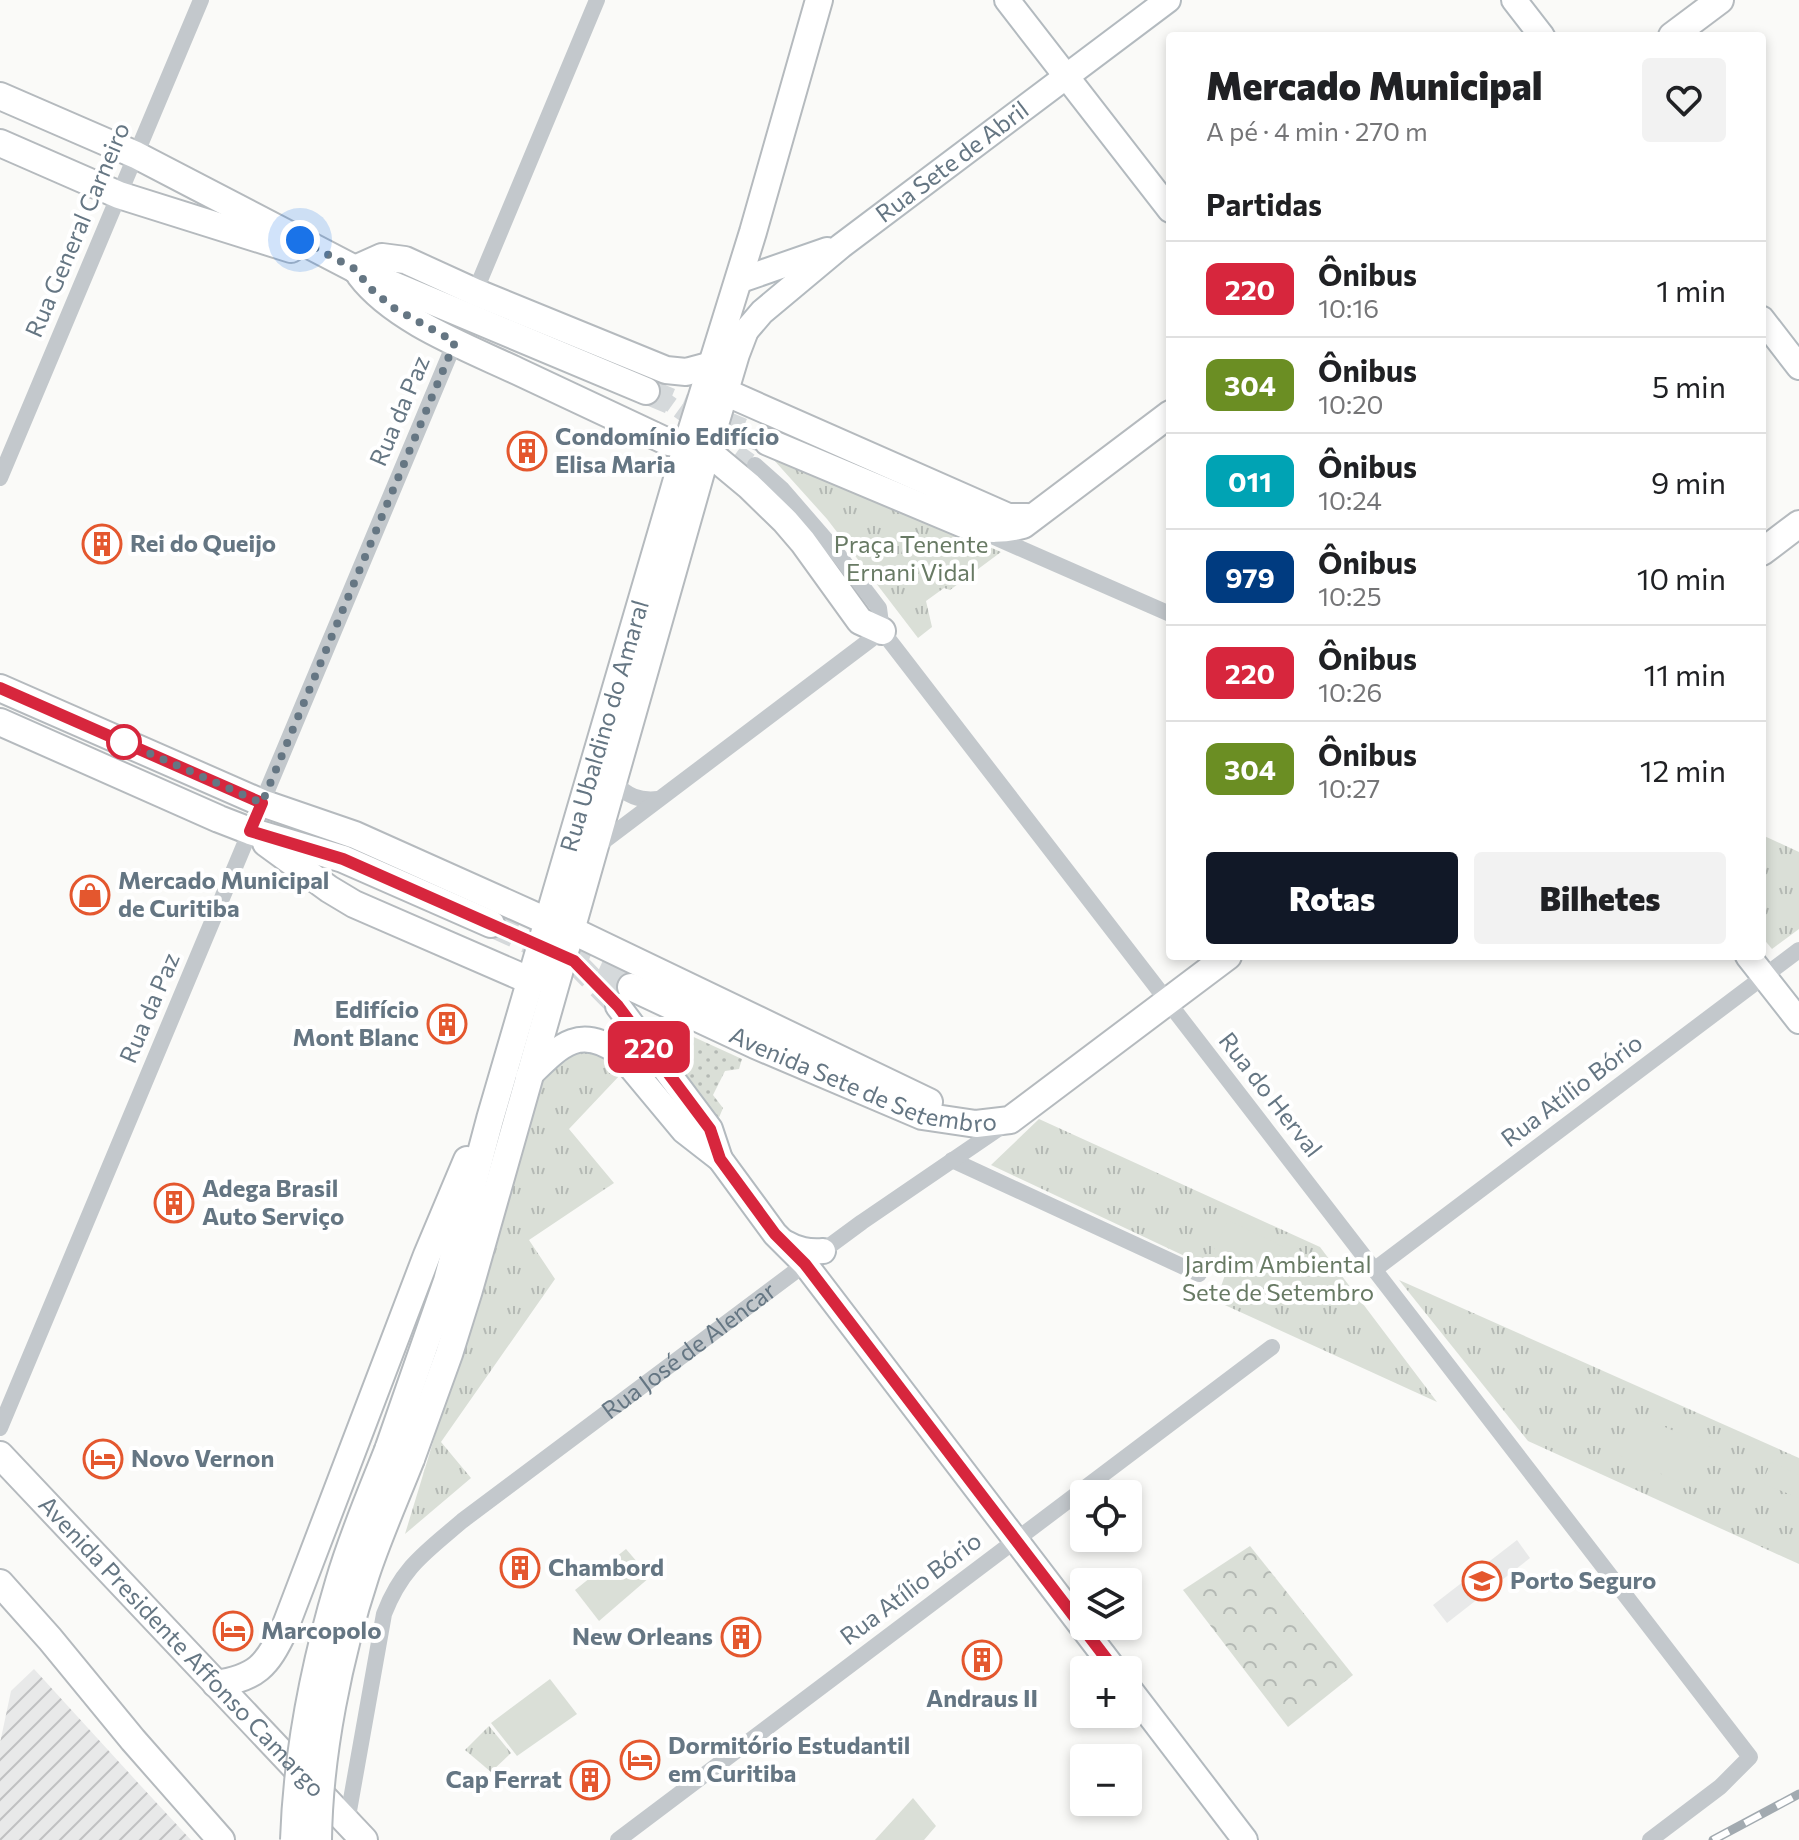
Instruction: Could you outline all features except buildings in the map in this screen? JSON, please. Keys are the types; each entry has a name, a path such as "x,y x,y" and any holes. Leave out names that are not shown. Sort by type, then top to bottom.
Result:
{"main road":[{"name":"Rua Ubaldino do Amaral","path":"399,1454 531,981 560,926 594,849 614,782 697,448 712,365 819,0"},
{"path":"1677,32 1720,0"},
{"path":"0,96 136,155 355,269 646,391"},
{"path":"0,143 119,195 355,269 370,288 392,307 455,342 668,442 697,448 749,486 785,521 860,621 882,631"},
{"path":"355,269 382,257 405,260 666,370 686,372 712,365"},
{"name":"Rua Ubaldino do Amaral","path":"399,1454 459,1323 528,1077 560,926 697,448 725,392 744,333"},
{"path":"725,392 1008,517 1030,519"},
{"path":"768,442 968,526 1003,530 1030,519 1166,417"},
{"path":"1766,549 1799,524"},
{"path":"0,688 262,803 355,835 560,926 976,1124"},
{"path":"0,722 219,819 343,859 491,924"},
{"path":"250,831 354,904 531,981"},
{"name":"Rua José de Alencar","path":"1010,1120 1223,960"},
{"name":"Avenida Sete de Setembro","path":"625,996 755,1045 922,1116 976,1124 1010,1120"},
{"path":"216,1684 252,1675 266,1661 280,1638 432,1241 461,1171 490,1119"},
{"path":"294,1840 303,1738 318,1660 348,1555 399,1454"},
{"path":"318,1840 328,1735 346,1641 399,1454"},
{"name":"Avenida Presidente Affonso Camargo","path":"0,1455 355,1831"},
{"path":"0,1583 221,1840"}],"street":[{"name":"Rua General Carneiro","path":"0,478 201,0"},
{"path":"475,292 597,0"},
{"path":"1007,0 1166,205"},
{"name":"Rua Sete de Abril","path":"744,333 762,312 841,246 1168,0"},
{"path":"1514,0 1539,32"},
{"path":"738,281 841,246"},
{"path":"1766,324 1799,367"},
{"name":"Rua da Paz","path":"0,1428 455,342"},
{"name":"Rua do Herval","path":"755,465 782,489 834,549 879,608 882,631 1750,1757 1720,1787 1650,1840"},
{"path":"1030,519 1041,557"},
{"path":"968,526 1166,612"},
{"path":"594,849 882,631"},
{"path":"614,782 638,799 658,799"},
{"name":"Rua Atílio Bório","path":"1374,1270 1799,950"},
{"path":"1751,960 1799,1021"},
{"path":"625,996 710,1129 720,1159"},
{"path":"528,1077 570,1041 585,1039 608,1045 619,1053 684,1131 720,1159 775,1234 814,1257 1016,1540 1104,1656"},
{"name":"Rua José de Alencar","path":"355,1831 384,1614 397,1586 415,1561 462,1521 814,1257 1010,1120"},
{"path":"952,1160 1199,1274"},
{"name":"Rua Atílio Bório","path":"618,1840 1272,1347"},
{"path":"1142,1705 1245,1840"}],"shaded area":[{"name":"Porto Seguro","path":"1517,1540 1530,1558 1447,1623 1433,1605"},
{"path":"34,1669 191,1840 0,1840 0,1743 11,1691"}],"green space":[{"name":"Praça Tenente Ernani Vidal","path":"764,449 1001,552 950,590 944,588 926,601 932,627 918,638 827,519"},
{"path":"1766,837 1799,852 1799,929 1772,949 1766,942"},
{"path":"652,1018 742,1059 739,1069 725,1071 713,1095 723,1108 718,1120 648,1024"},
{"path":"591,1050 608,1060 621,1074 569,1129 614,1183 529,1240 555,1279 441,1442 471,1478 405,1534 543,1081 564,1060"},
{"name":"Jardim Ambiental Sete de Setembro","path":"1039,1119 1320,1247 1437,1402 1216,1301 1225,1275 991,1165"},
{"path":"1228,1220 1294,1252 1276,1292 1209,1260"},
{"name":"Jardim Ambiental Sete de Setembro","path":"1399,1280 1799,1458 1799,1564 1528,1441"},
{"path":"1638,1415 1712,1448 1693,1488 1619,1455"},
{"path":"1771,1462 1799,1475 1799,1498 1762,1483"},
{"path":"1250,1546 1353,1675 1288,1727 1183,1590"},
{"path":"626,1549 650,1577 599,1621 575,1590"},
{"path":"550,1679 577,1714 517,1756 491,1723"},
{"path":"489,1726 511,1753 491,1772 465,1750"},
{"path":"913,1798 936,1826 924,1840 875,1840"}],"tunnel":[{"path":"646,391 768,442"},
{"path":"659,396 755,465"},
{"path":"491,924 631,987"},
{"path":"574,961 618,1006"}],"railway":[{"path":"1713,1840 1799,1794"}],"bus line":[{"name":"220","path":"0,688 262,803 250,831 343,859 574,961 618,1006 710,1129 720,1159 775,1234 805,1264 1104,1656"}],"place":[{"name":"Condomínio Edifício Elisa Maria","path":"527,451"},
{"name":"Rei do Queijo","path":"102,544"},
{"name":"Mercado Municipal de Curitiba","path":"90,895"},
{"name":"Edifício Mont Blanc","path":"447,1024"},
{"name":"Adega Brasil Auto Serviço","path":"174,1203"},
{"name":"Novo Vernon","path":"103,1459"},
{"name":"Chambord","path":"520,1568"},
{"name":"Porto Seguro","path":"1482,1581"},
{"name":"Marcopolo","path":"233,1631"},
{"name":"New Orleans","path":"741,1637"},
{"name":"Andraus II","path":"982,1660"},
{"name":"Dormitório Estudantil em Curitiba","path":"640,1760"},
{"name":"Cap Ferrat","path":"590,1780"}],"route":[{"path":"124,742 262,803 455,342 392,307 370,288 355,269 300,240"}]}
